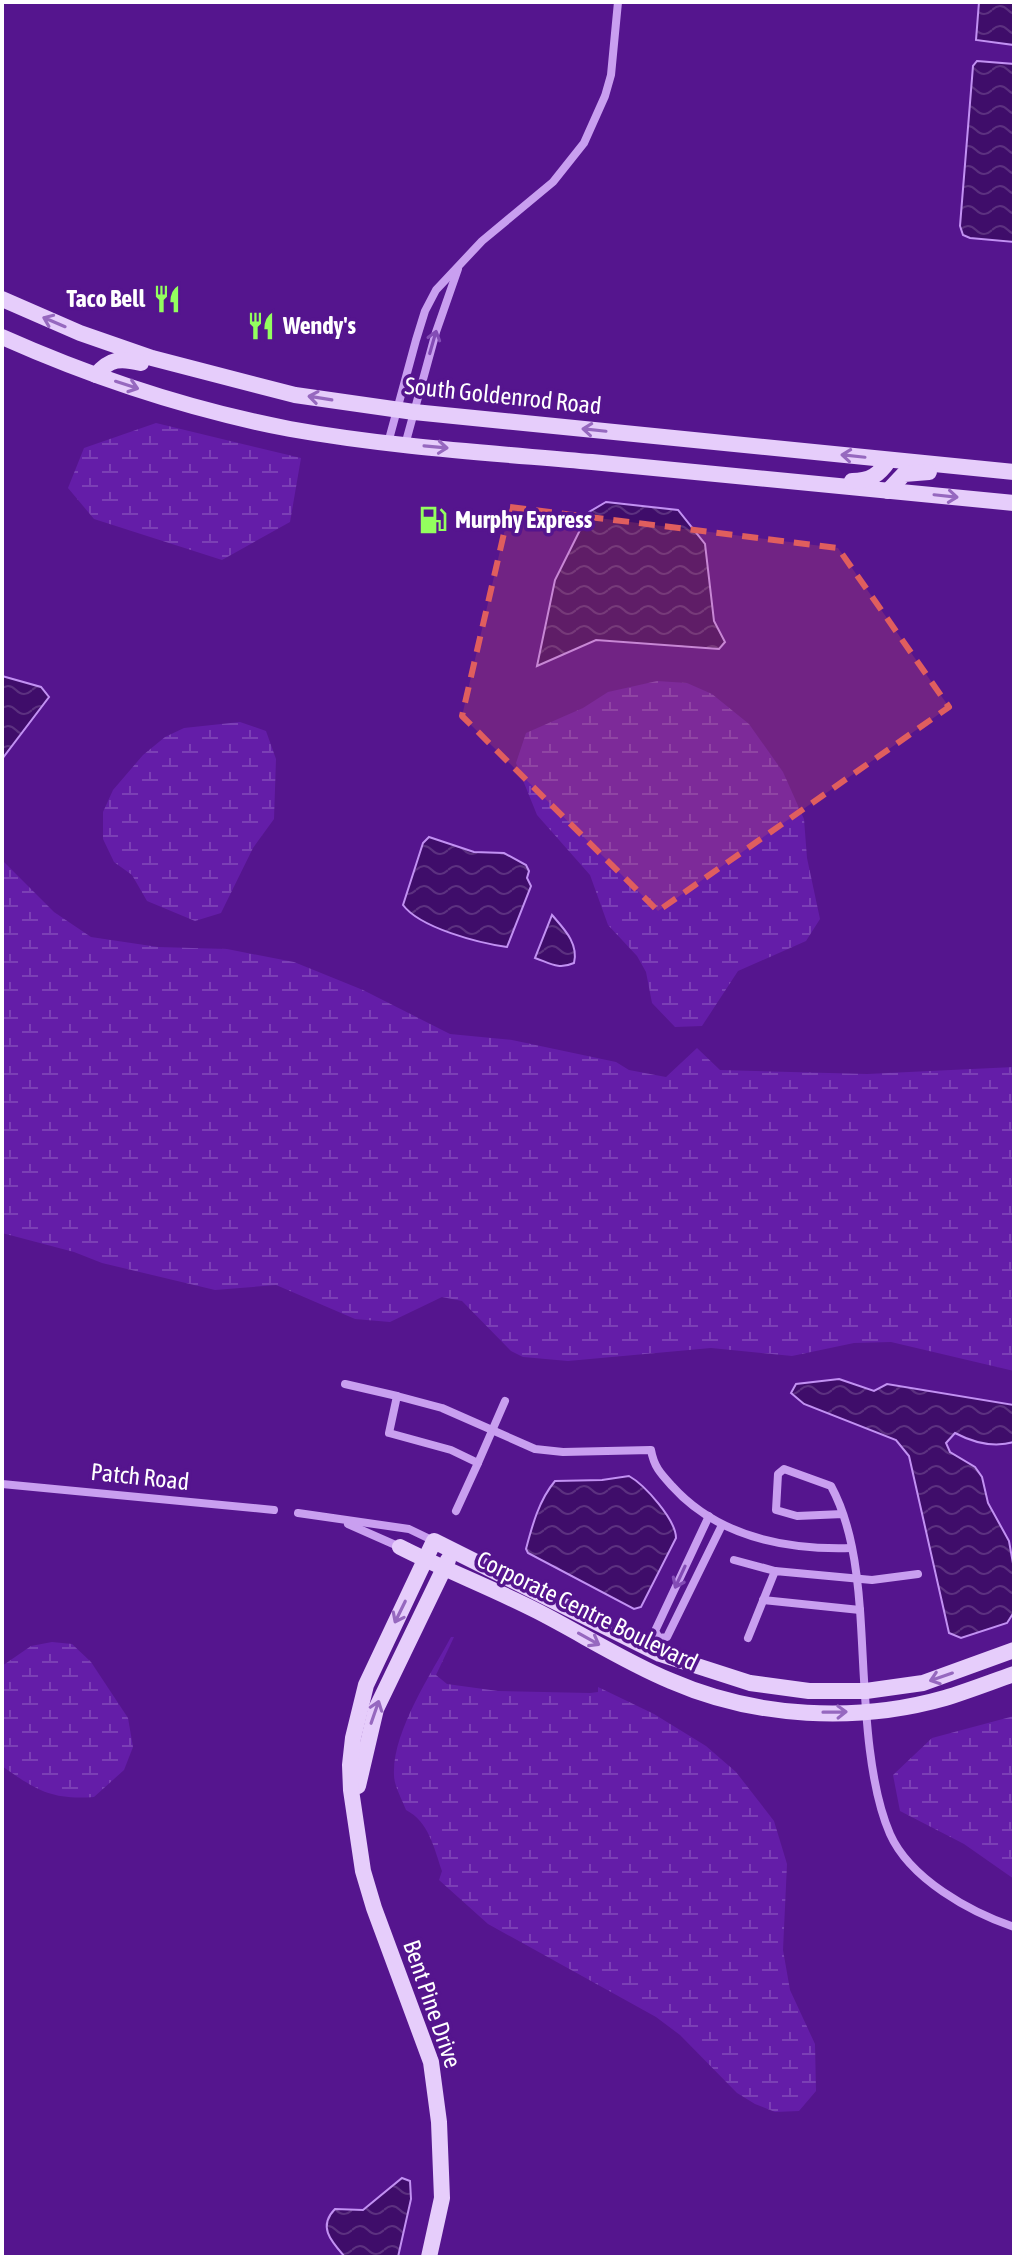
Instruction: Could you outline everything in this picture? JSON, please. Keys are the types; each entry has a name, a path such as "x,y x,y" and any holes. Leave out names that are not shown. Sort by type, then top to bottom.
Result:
{"main road":[{"name":"South Goldenrod Road","path":"2,299 80,333 152,358 260,387 406,411 1014,472"},
{"path":"2,337 96,375 229,415 290,428 397,444 1014,503"},
{"path":"96,375 108,362 120,358 230,388 260,387"},
{"path":"715,474 742,470 856,481 871,479 880,473 889,460"},
{"path":"888,491 904,474 920,471 1014,480"},
{"name":"Corporate Centre Boulevard","path":"434,1541 656,1644 750,1683 809,1691 866,1691 923,1683 1014,1650"},
{"name":"Bent Pine Drive","path":"429,2257 442,2198 439,2122 431,2062 363,1871 350,1765 359,1709 379,1654 434,1541"},
{"name":"Corporate Centre Boulevard","path":"400,1547 536,1610 644,1669 728,1701 803,1713 867,1712 944,1698 1014,1674"},
{"name":"Bent Pine Drive","path":"355,1816 364,1754 376,1709 453,1551"},
{"path":"644,1669 656,1644"}],"street":[{"path":"397,444 425,311 436,290 482,241 553,182 584,143 611,75 618,2"},
{"path":"397,444 458,268"},
{"path":"345,1384 442,1408 535,1449 563,1452 651,1450 653,1465 680,1494 722,1525 785,1545 851,1548"},
{"path":"397,1396 389,1433 451,1450 478,1463"},
{"path":"456,1511 505,1401"},
{"path":"843,1514 797,1516 776,1510 778,1474 784,1469 831,1486 843,1514 857,1577 867,1712 877,1794 891,1836 921,1876 987,1918 1014,1927"},
{"name":"Patch Road","path":"2,1484 274,1510"},
{"name":"Corporate Centre Boulevard","path":"298,1513 409,1529 434,1541"},
{"path":"709,1516 655,1631 656,1644 667,1637 722,1525"},
{"name":"Corporate Centre Boulevard","path":"336,1520 400,1547"},
{"path":"734,1560 775,1571 872,1580 918,1574"},
{"path":"748,1638 775,1571"},
{"path":"763,1600 860,1610"}],"highlighted area":[{"path":"510,507 838,548 949,707 658,911 462,716"}],"green space":[{"path":"156,423 301,458 290,522 222,560 94,519 68,488 84,448"},
{"path":"657,681 687,683 712,694 749,724 783,772 804,819 807,858 820,919 806,941 738,971 702,1026 675,1027 652,1003 646,972 637,956 608,925 590,875 537,815 516,763 526,733 583,708 608,692"},
{"path":"240,722 266,731 276,759 274,819 253,848 221,913 195,921 147,901 132,875 114,862 103,839 103,812 113,790 143,755 165,737 184,728"},
{"path":"2,860 54,912 91,937 158,947 227,949 294,962 363,990 450,1034 512,1040 616,1062 629,1070 666,1077 697,1048 720,1070 867,1074 1014,1067 1014,1371 891,1342 854,1343 792,1356 711,1348 568,1361 523,1357 511,1351 462,1301 442,1297 390,1322 355,1319 276,1285 215,1290 102,1263 74,1252 2,1233"},
{"path":"451,1637 454,1637 436,1675 447,1684 498,1691 590,1693 598,1692 598,1687 654,1714 706,1746 736,1772 774,1821 787,1864 783,1950 790,1990 815,2044 816,2091 799,2111 775,2112 737,2093 680,2035 656,2017 488,1924 439,1880 442,1871 430,1836 420,1821 406,1810 394,1775 399,1740 406,1722"},
{"path":"52,1642 72,1644 91,1662 128,1718 133,1747 124,1770 94,1797 66,1797 45,1792 2,1766 2,1666 31,1646"},
{"path":"1014,1716 1014,1879 964,1844 900,1811 893,1775 932,1738"}],"water":[{"path":"979,2 1014,2 1014,45 976,40"},
{"path":"977,61 1014,64 1014,242 970,238 963,235 960,226 973,66"},
{"path":"606,502 678,510 705,544 714,621 725,642 719,649 596,640 537,666 555,580 589,512"},
{"path":"2,676 41,687 49,697 2,759"},
{"path":"429,837 474,852 504,853 526,865 531,886 507,947 466,938 436,927 422,921 403,905 423,843"},
{"path":"552,915 572,942 574,963 559,966 535,958"},
{"path":"839,1379 874,1391 887,1384 1014,1405 1014,1442 984,1444 955,1433 946,1443 950,1452 975,1467 982,1477 988,1503 1009,1541 1014,1569 1014,1612 1007,1623 961,1638 949,1633 909,1456 896,1440 804,1404 791,1393 796,1384"},
{"path":"629,1476 658,1504 671,1522 676,1538 641,1607 634,1609 528,1553 526,1549 540,1505 555,1481"},
{"path":"402,2178 410,2181 411,2199 398,2257 345,2257 328,2234 327,2222 335,2209 363,2210"}],"place":[{"name":"Taco Bell","path":"167,299"},
{"name":"Wendy's","path":"261,326"},
{"name":"Murphy Express","path":"433,520"}]}
